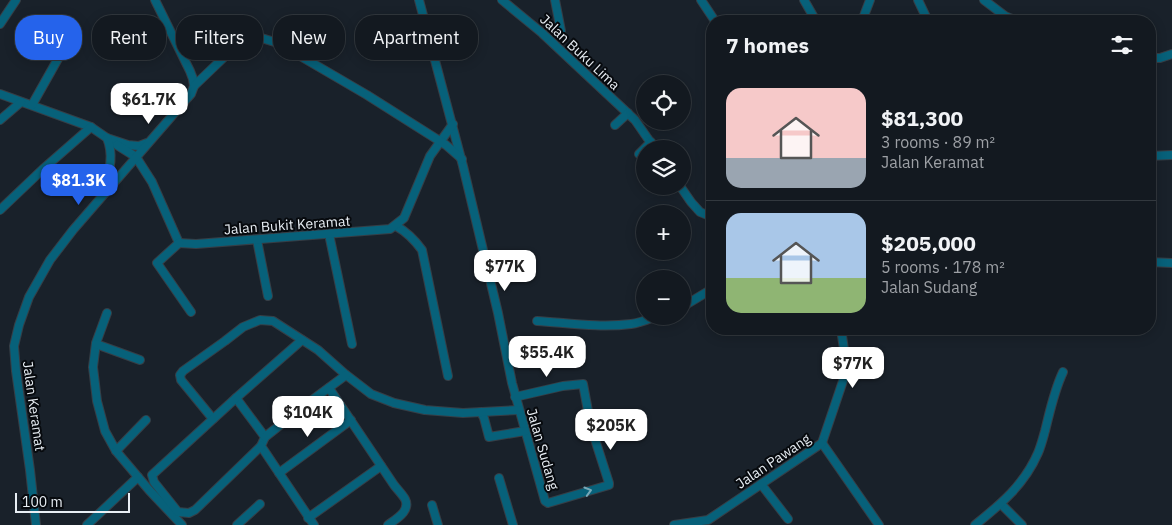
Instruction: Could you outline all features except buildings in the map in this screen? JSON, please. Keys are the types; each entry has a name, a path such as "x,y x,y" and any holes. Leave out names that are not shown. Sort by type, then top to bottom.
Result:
{"street":[{"path":"0,24 16,0"},
{"path":"155,0 190,71 194,86"},
{"name":"Jalan Sudang","path":"419,0 462,160 498,313 512,383 545,501 547,503 608,485 609,482 592,427 583,384 563,386 516,397"},
{"name":"Jalan Buku Lima","path":"502,0 542,33 628,113 649,140"},
{"path":"555,0 561,31"},
{"path":"701,0 711,15"},
{"path":"804,0 813,15"},
{"path":"864,15 870,0"},
{"path":"918,0 925,15"},
{"path":"984,0 1004,15"},
{"path":"194,86 244,39 258,37 278,43 367,95 440,142 462,160"},
{"path":"1156,58 1172,54"},
{"path":"32,105 56,60"},
{"name":"Jalan Keramat","path":"36,525 14,346 29,297 50,260 191,94 194,86"},
{"path":"0,94 91,127 136,157 152,182 179,243 158,263 191,312"},
{"path":"0,120 21,102"},
{"path":"615,125 628,113"},
{"path":"448,376 422,250 410,235 396,226 404,218 430,156 453,124"},
{"path":"0,210 91,127"},
{"path":"107,138 134,146 148,143"},
{"name":"Jalan Keramat","path":"103,196 112,155 107,138"},
{"path":"1156,156 1172,155"},
{"path":"686,195 700,212 706,214"},
{"name":"Jalan Bukit Keramat","path":"179,243 196,244 390,230 396,226"},
{"path":"330,234 352,344"},
{"path":"257,240 268,296"},
{"path":"1156,262 1172,263"},
{"path":"691,302 706,293"},
{"path":"107,313 96,344 93,368 97,401 105,431 116,451 182,525"},
{"path":"213,419 181,380 180,375 243,327 260,320 273,321 318,350 371,394 394,403 425,410 464,413 519,410"},
{"path":"537,321 594,325 636,323"},
{"path":"822,443 845,375 843,335"},
{"path":"302,340 152,475 154,482 178,512 189,513 195,510 261,446 265,437 346,375"},
{"path":"96,344 140,360"},
{"path":"975,525 1001,504 1020,484 1029,470 1039,452 1057,385 1063,372"},
{"path":"329,388 394,485 405,498 405,511 388,525"},
{"path":"236,398 265,437"},
{"path":"481,412 489,437 525,431"},
{"path":"116,451 146,420"},
{"path":"280,473 351,420"},
{"name":"Jalan Pawang","path":"674,525 708,522 822,443 879,525"},
{"path":"261,446 314,525"},
{"path":"308,518 381,466"},
{"path":"87,525 138,477"},
{"path":"499,478 513,525"},
{"path":"761,484 788,519"},
{"path":"237,525 260,504"},
{"path":"1001,504 1022,525"},
{"path":"432,505 438,525"}]}
